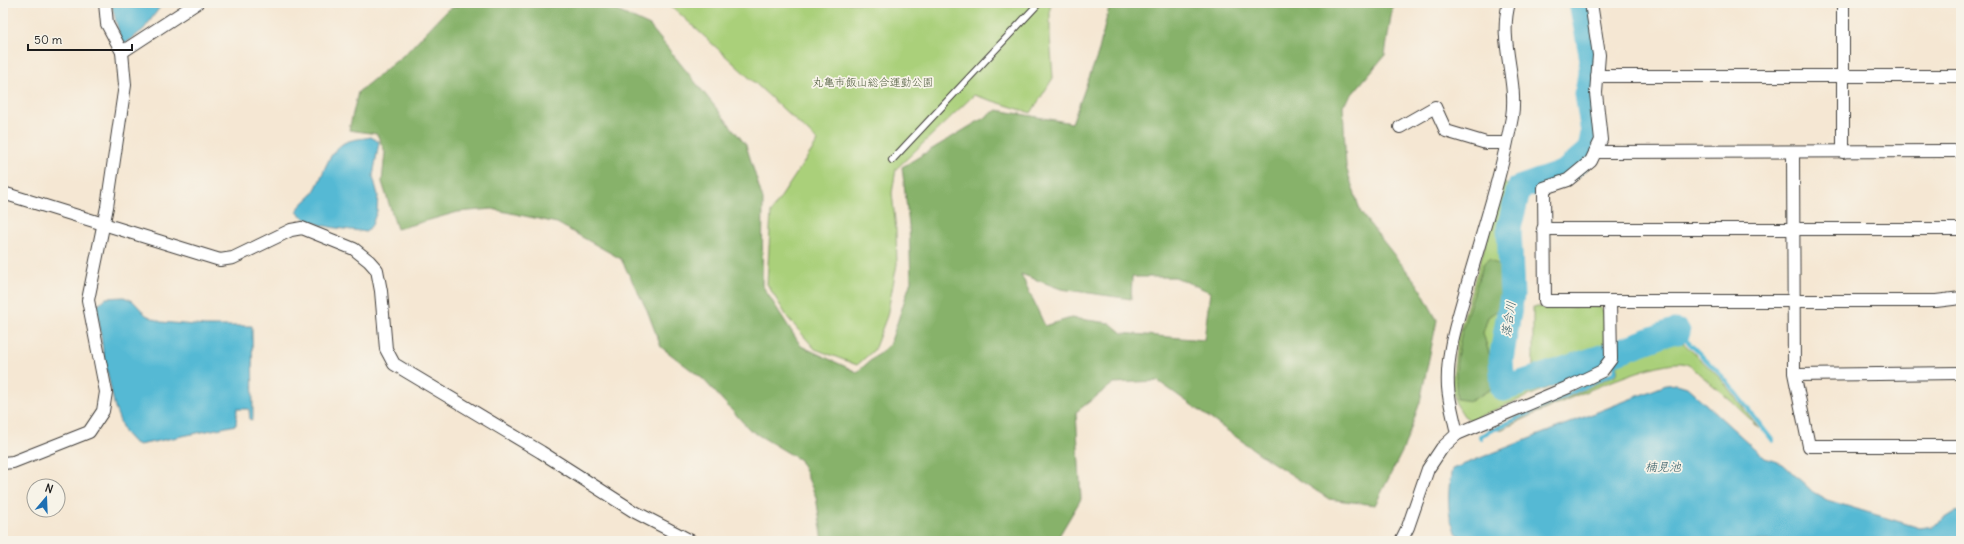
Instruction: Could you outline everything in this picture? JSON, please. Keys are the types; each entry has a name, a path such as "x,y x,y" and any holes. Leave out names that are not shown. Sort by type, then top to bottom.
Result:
{"street":[{"path":"3,463 13,462 89,432 103,411 106,392 88,300 104,224 126,85 122,52 108,24 105,3"},
{"path":"122,52 197,3"},
{"path":"1457,434 1448,386 1453,338 1512,115 1512,85 1504,30 1505,16 1509,3"},
{"path":"1591,3 1599,55 1596,93 1601,140 1592,162 1568,180 1544,188 1543,229 1545,302 1936,301 1961,298"},
{"path":"1843,3 1843,152"},
{"path":"1597,76 1961,76"},
{"path":"1400,127 1435,107 1446,131 1486,143 1505,143"},
{"path":"1595,152 1961,151"},
{"path":"1793,152 1795,376 1808,446 1961,446"},
{"path":"3,193 220,260 233,258 291,230 302,228 354,249 369,261 377,270 381,291 386,349 394,364 541,452 635,512 691,541"},
{"path":"1543,229 1961,229"},
{"path":"1401,541 1408,527 1428,469 1442,448 1457,434 1571,386 1602,371 1611,359 1610,301"},
{"path":"1795,376 1961,373"}],"lane":[{"path":"892,160 1039,3"}],"green space":[{"path":"464,3 600,3 650,26 746,145 763,200 762,285 801,346 857,372 890,344 911,281 909,226 902,167 997,110 1072,123 1098,54 1110,3 1393,3 1385,55 1343,105 1346,167 1361,213 1418,285 1437,320 1420,402 1404,448 1375,505 1329,499 1267,459 1158,381 1114,383 1076,412 1081,499 1056,541 823,541 816,497 800,460 750,430 703,379 661,347 647,310 621,259 557,223 492,209 458,212 397,229 382,182 385,152 377,134 349,130 358,92 406,53 447,10","holes":["1021,274 1061,289 1131,299 1132,277 1175,277 1210,292 1204,340 1122,333 1110,323 1071,318 1045,326"]},
{"name":"丸亀市飯山総合運動公園","path":"668,3 1052,3 1050,7 1050,36 1053,78 1031,113 974,95 896,169 892,193 896,230 897,264 887,316 874,350 857,365 815,349 788,318 767,284 771,212 818,141"},
{"path":"1504,182 1516,188 1506,226 1508,299 1499,363 1500,393 1598,362 1584,373 1470,420 1464,416 1455,402 1452,382 1457,339"},
{"path":"1489,259 1503,268 1501,308 1488,317 1483,333 1495,373 1491,389 1471,401 1457,399 1457,363 1462,330 1483,264"},
{"path":"1533,307 1600,307 1605,313 1605,351 1533,377"},
{"path":"1674,334 1721,379 1759,428 1693,368 1686,364 1672,363 1650,368 1594,388 1500,430 1617,374 1619,354"}],"water":[{"path":"111,3 163,3 144,29 125,44 122,44"},
{"path":"371,137 379,142 373,176 378,195 377,211 372,225 366,232 320,225 304,218 297,212 313,193 328,161 336,150 344,143"},
{"path":"124,297 133,301 146,315 161,322 205,326 252,326 253,419 250,420 249,409 237,409 236,425 139,445 133,442 124,432 115,408 103,352 97,306 106,298"},
{"name":"楠見池","path":"1677,384 1687,387 1765,458 1783,464 1813,492 1827,500 1920,528 1933,526 1955,512 1961,511 1961,541 1466,541 1456,532 1452,524 1449,509 1449,492 1452,469 1666,385"}],"waterway":[{"name":"落合川","path":"1581,3 1592,59 1587,94 1593,133 1590,150 1565,172 1519,188 1509,228 1512,295 1501,360 1503,389 1617,352 1674,331 1678,332"},
{"path":"1678,332 1724,378 1773,441"},
{"name":"落合川","path":"1481,439 1480,436 1615,372 1617,352"}]}
